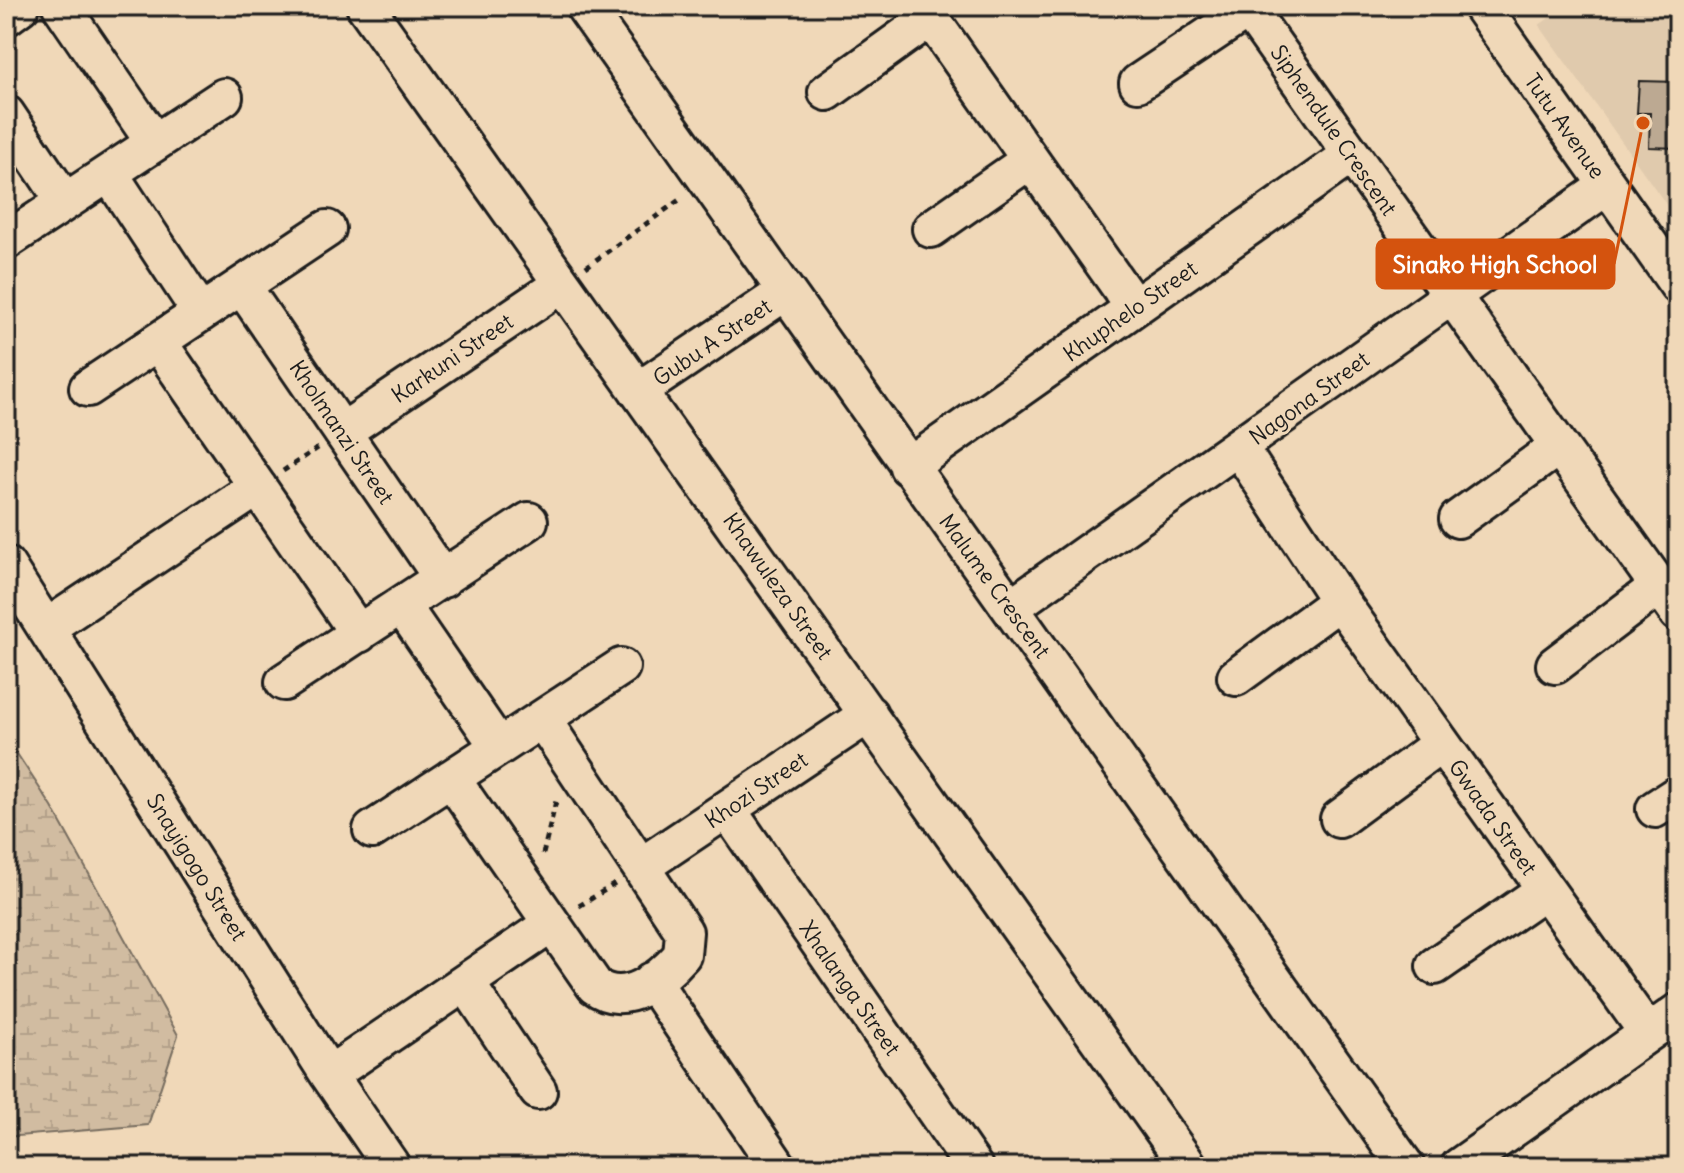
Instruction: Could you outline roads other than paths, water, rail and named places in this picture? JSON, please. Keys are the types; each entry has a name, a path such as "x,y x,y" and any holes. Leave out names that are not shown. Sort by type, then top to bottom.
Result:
{"street":[{"path":"6,17 21,6"},
{"path":"61,6 154,142"},
{"name":"Khawuleza Street","path":"365,6 1189,1167"},
{"name":"Malume Crescent","path":"584,6 1406,1167"},
{"name":"Tutu Avenue","path":"1481,6 1678,285"},
{"name":"Siphendule Crescent","path":"1138,83 1247,8 1668,599 1555,665"},
{"path":"827,92 926,12 1134,307"},
{"path":"6,241 224,97"},
{"path":"6,114 65,202"},
{"name":"Khuphelo Street","path":"908,467 1351,155"},
{"path":"931,229 1030,160"},
{"path":"109,173 201,313"},
{"name":"Nagona Street","path":"1011,607 1240,449 1451,294 1607,186"},
{"path":"88,388 327,229"},
{"name":"Karkuni Street","path":"342,432 562,284"},
{"name":"Kholmanzi Street","path":"242,286 443,579"},
{"name":"Gubu A Street","path":"638,391 785,292"},
{"path":"158,342 359,634"},
{"path":"1458,519 1559,446"},
{"name":"Gwada Street","path":"1240,449 1340,601 1648,1033"},
{"path":"46,628 258,487"},
{"path":"284,682 529,521"},
{"name":"Snayigogo Street","path":"6,565 329,1075 392,1167"},
{"path":"1236,677 1340,601"},
{"path":"402,606 499,747"},
{"path":"372,830 621,667"},
{"name":"Khozi Street","path":"642,866 869,714"},
{"path":"451,778 587,977 605,994 623,996 652,981 682,955 686,940 680,924 542,719"},
{"name":"Gwada Street","path":"1339,819 1441,744"},
{"name":"Xhalanga Street","path":"727,809 974,1167"},
{"name":"Gwada Street","path":"1435,966 1545,890"},
{"path":"329,1075 550,925"},
{"path":"652,981 778,1167"},
{"path":"466,983 538,1091"},
{"path":"1459,1167 1678,1012"}],"place":[{"name":"Sinako High School","path":"1643,123"}]}
